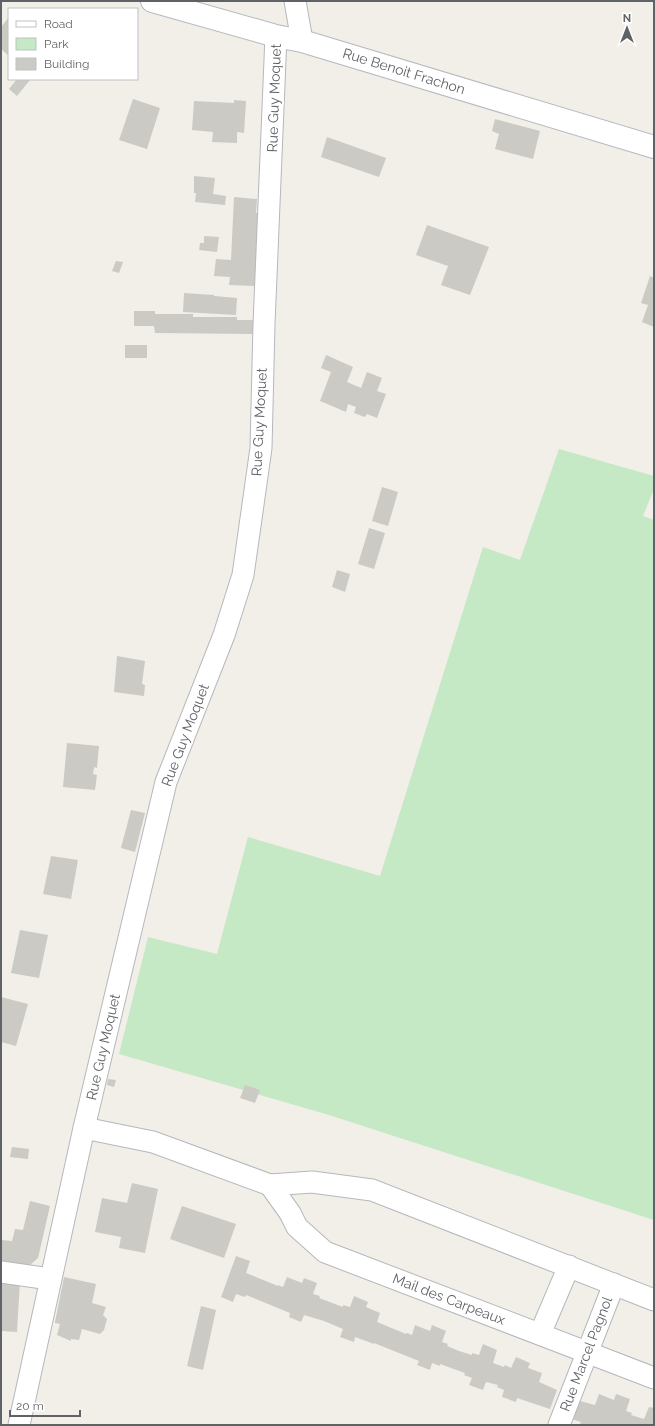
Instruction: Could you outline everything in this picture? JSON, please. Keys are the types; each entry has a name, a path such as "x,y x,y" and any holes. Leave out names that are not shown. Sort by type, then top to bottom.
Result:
{"main road":[{"name":"Rue Benoit Frachon","path":"152,1 276,36 302,41 654,147"}],"street":[{"path":"295,1 302,41"},
{"name":"Rue Guy Moquet","path":"19,1425 84,1128 166,782 224,635 243,575 261,448 264,324 276,36"},
{"path":"84,1128 153,1142 270,1185 312,1182 372,1190 654,1300"},
{"name":"Mail des Carpeaux","path":"270,1185 290,1213 297,1227 325,1252 654,1378"},
{"path":"540,1334 569,1266"},
{"path":"1,1272 50,1278"},
{"name":"Rue Marcel Pagnol","path":"559,1425 614,1284"}],"green space":[{"path":"559,449 654,476 654,489 643,516 654,520 654,1220 329,1115 119,1054 148,937 217,954 248,837 380,876 483,547 520,560"}],"building":[{"path":"8,18 8,55 1,49 1,27"},
{"path":"16,80 30,80 17,96 9,89"},
{"path":"133,99 160,108 147,149 119,140"},
{"path":"234,100 246,101 244,133 237,132 237,143 212,142 213,132 192,130 194,101 234,103"},
{"path":"495,119 540,131 533,159 495,149 499,134 492,131"},
{"path":"327,137 386,158 379,177 321,157"},
{"path":"194,176 215,178 213,194 226,196 225,205 195,202 196,193 194,193"},
{"path":"234,197 257,199 256,213 259,213 255,286 229,285 230,277 214,276 216,259 231,260"},
{"path":"427,225 489,247 470,295 441,285 448,266 416,255"},
{"path":"204,236 219,237 217,252 199,250 200,243 204,243"},
{"path":"116,261 123,262 119,273 112,271"},
{"path":"650,276 654,278 654,327 642,322 648,305 641,303"},
{"path":"184,293 237,298 236,315 183,312"},
{"path":"134,311 155,311 155,314 193,314 193,317 237,317 237,320 253,320 254,334 155,333 154,326 134,326"},
{"path":"125,345 147,345 147,358 125,358"},
{"path":"326,355 353,367 347,382 361,388 367,372 382,378 377,391 386,394 377,418 367,414 365,417 354,413 356,407 348,404 346,412 320,401 331,372 321,368"},
{"path":"382,487 398,492 388,526 372,521"},
{"path":"369,528 385,533 374,569 358,564"},
{"path":"337,570 350,574 345,592 332,587"},
{"path":"117,656 145,661 142,684 145,685 144,696 114,692"},
{"path":"67,743 99,746 97,768 94,767 93,774 97,775 95,790 63,787"},
{"path":"131,810 145,813 135,852 121,848"},
{"path":"51,856 78,860 71,899 43,894"},
{"path":"20,930 48,935 39,978 11,973"},
{"path":"1,997 28,1004 16,1046 1,1042"},
{"path":"108,1079 116,1080 114,1087 107,1085"},
{"path":"245,1085 260,1090 255,1103 240,1098"},
{"path":"12,1147 29,1149 28,1159 10,1157"},
{"path":"132,1183 158,1189 145,1253 119,1248 121,1237 95,1232 102,1198 127,1203"},
{"path":"30,1201 50,1206 38,1258 30,1265 1,1262 1,1240 12,1241 15,1229 23,1230"},
{"path":"182,1206 236,1224 224,1258 170,1239"},
{"path":"236,1256 250,1261 246,1273 278,1286 283,1287 287,1277 302,1283 304,1278 317,1283 313,1294 320,1296 319,1298 343,1307 343,1305 350,1307 354,1296 368,1302 366,1307 380,1313 377,1322 406,1334 412,1335 415,1325 430,1331 432,1325 446,1331 442,1342 459,1351 472,1355 472,1353 479,1355 483,1344 497,1350 493,1363 504,1367 505,1365 511,1368 516,1357 530,1363 528,1368 542,1373 539,1382 557,1390 550,1409 517,1398 516,1402 502,1397 504,1390 497,1387 498,1385 486,1382 483,1390 469,1385 472,1378 464,1375 465,1373 440,1364 440,1366 432,1363 430,1370 417,1365 419,1361 374,1343 355,1337 354,1342 340,1337 343,1329 324,1321 304,1315 301,1322 289,1317 290,1313 246,1295 245,1297 236,1294 233,1302 221,1297"},
{"path":"64,1277 96,1284 92,1303 106,1307 103,1315 107,1319 104,1330 100,1334 82,1329 79,1340 71,1339 71,1341 57,1335 60,1324 55,1322"},
{"path":"1,1279 20,1281 17,1332 1,1331"},
{"path":"201,1306 216,1310 203,1370 187,1366"},
{"path":"599,1394 614,1400 616,1394 630,1399 626,1411 632,1413 631,1415 644,1419 649,1407 654,1408 654,1425 583,1425 580,1424 581,1422 569,1418 576,1400 595,1405"}]}
